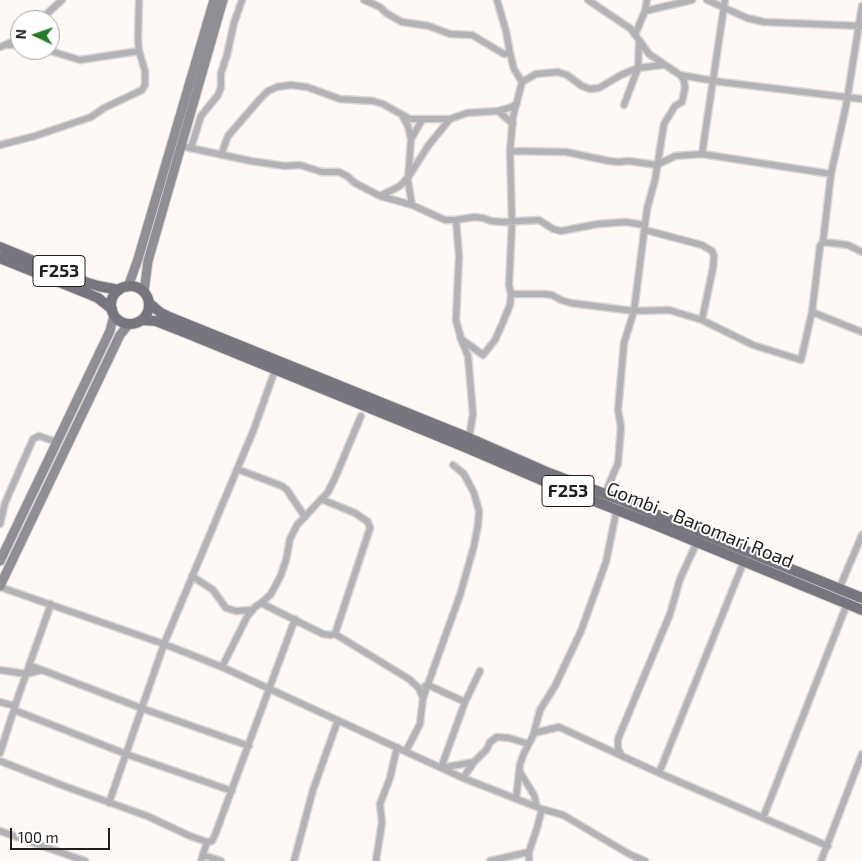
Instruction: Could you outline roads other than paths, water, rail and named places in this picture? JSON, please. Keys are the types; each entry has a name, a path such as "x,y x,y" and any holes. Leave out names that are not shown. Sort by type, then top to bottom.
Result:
{"main road":[{"path":"0,561 110,331 114,297 124,288 138,259 214,0"},
{"path":"144,292 148,261 223,0"},
{"name":"F253","path":"0,247 85,282 124,288 134,287 144,292 149,302 161,313 277,365"},
{"name":"F253","path":"0,258 98,298 123,323 134,324 143,320 156,321 277,365"},
{"path":"143,320 149,309 149,302"},
{"path":"0,587 120,335 129,324"},
{"name":"Gombi - Baromari Road","path":"277,365 469,438 549,474 605,494 618,505 697,542 862,610"},
{"name":"Gombi - Baromari Road","path":"277,365 546,482 618,505 862,598"}],"street":[{"path":"51,10 62,0"},
{"path":"0,146 86,119 142,90 145,85 146,71 139,51 139,0"},
{"path":"191,148 201,116 218,95 221,87 221,73 242,0"},
{"path":"364,0 380,7 393,18 402,22 429,26 450,34 472,35 504,54 510,53"},
{"path":"461,339 484,355 495,340 510,305 512,222 510,151 513,124 522,82 514,69 497,0"},
{"path":"588,0 631,29 649,54 680,75 684,80 685,88 682,102 675,106 664,124 656,180 644,227 634,311 624,342 618,410 621,427 618,463 605,494"},
{"path":"635,34 645,11 647,0"},
{"path":"645,11 692,0"},
{"path":"707,0 747,18 764,22 861,26"},
{"path":"702,154 725,0"},
{"path":"511,294 552,295 572,303 634,311 669,310 702,320 753,345 801,360 812,312 831,174 861,26 862,6"},
{"path":"624,105 638,68 639,42"},
{"path":"60,54 80,60 139,51"},
{"path":"522,82 536,74 558,72 567,75 582,86 590,89 599,88 621,75 638,68 663,65"},
{"path":"680,75 721,82 862,99"},
{"path":"221,155 228,136 260,98 268,91 277,87 291,85 307,87 340,99 373,101 383,104 410,119 422,120 450,119 467,113 498,111 518,103"},
{"path":"498,111 513,124"},
{"path":"403,116 411,139 409,193 412,205"},
{"path":"380,196 400,186 450,119"},
{"path":"411,139 422,120"},
{"path":"181,146 251,162 284,166 300,165 322,172 340,172 355,183 380,196 412,205 445,220 474,217 483,218 491,222 538,220 553,229 561,231 598,224 626,222 702,245 712,251 714,256 702,320"},
{"path":"510,151 566,152 609,161 629,161 657,166 675,156 702,154 831,174"},
{"path":"456,220 458,256 456,320 468,356 473,414 469,438"},
{"path":"823,242 848,245 862,252"},
{"path":"812,312 862,332"},
{"path":"109,802 164,644 254,429 277,365"},
{"path":"222,667 247,617 252,610 271,594 281,575 290,539 297,525 328,492 360,416"},
{"path":"0,524 5,503 33,439 39,436 57,442"},
{"path":"406,751 420,724 423,698 460,595 478,525 479,511 474,493 464,474 453,465"},
{"path":"237,469 282,486 287,490 305,516"},
{"path":"320,499 355,513 368,522 370,528 335,634"},
{"path":"516,798 520,764 534,733 540,710 555,686 581,631 606,562 618,505"},
{"path":"839,589 862,536"},
{"path":"622,756 618,749 618,739 670,614 680,580 697,542"},
{"path":"659,773 744,560"},
{"path":"192,576 213,590 226,608 236,612 252,610"},
{"path":"0,587 164,644 222,667 463,778 539,808 563,815 630,854 646,861"},
{"path":"262,603 323,634 335,634 355,645 366,655 398,672 420,688 423,698"},
{"path":"0,753 2,740 52,604"},
{"path":"763,818 847,604"},
{"path":"0,761 147,816 207,842 212,841 295,620"},
{"path":"29,665 141,708 249,746"},
{"path":"0,670 26,674 42,670"},
{"path":"441,768 465,702 480,671"},
{"path":"420,688 428,685 465,702"},
{"path":"0,702 126,754 232,791"},
{"path":"294,861 313,790 338,720"},
{"path":"534,733 559,727 659,773 828,846"},
{"path":"463,778 490,742 497,737 509,738 529,744"},
{"path":"376,861 382,822 380,804 390,778 396,747"},
{"path":"821,861 862,754"},
{"path":"441,768 474,762"},
{"path":"520,771 539,808 537,828 529,852 529,861"},
{"path":"0,830 85,861"},
{"path":"207,842 202,858 221,861"},
{"path":"490,861 529,852"}]}
